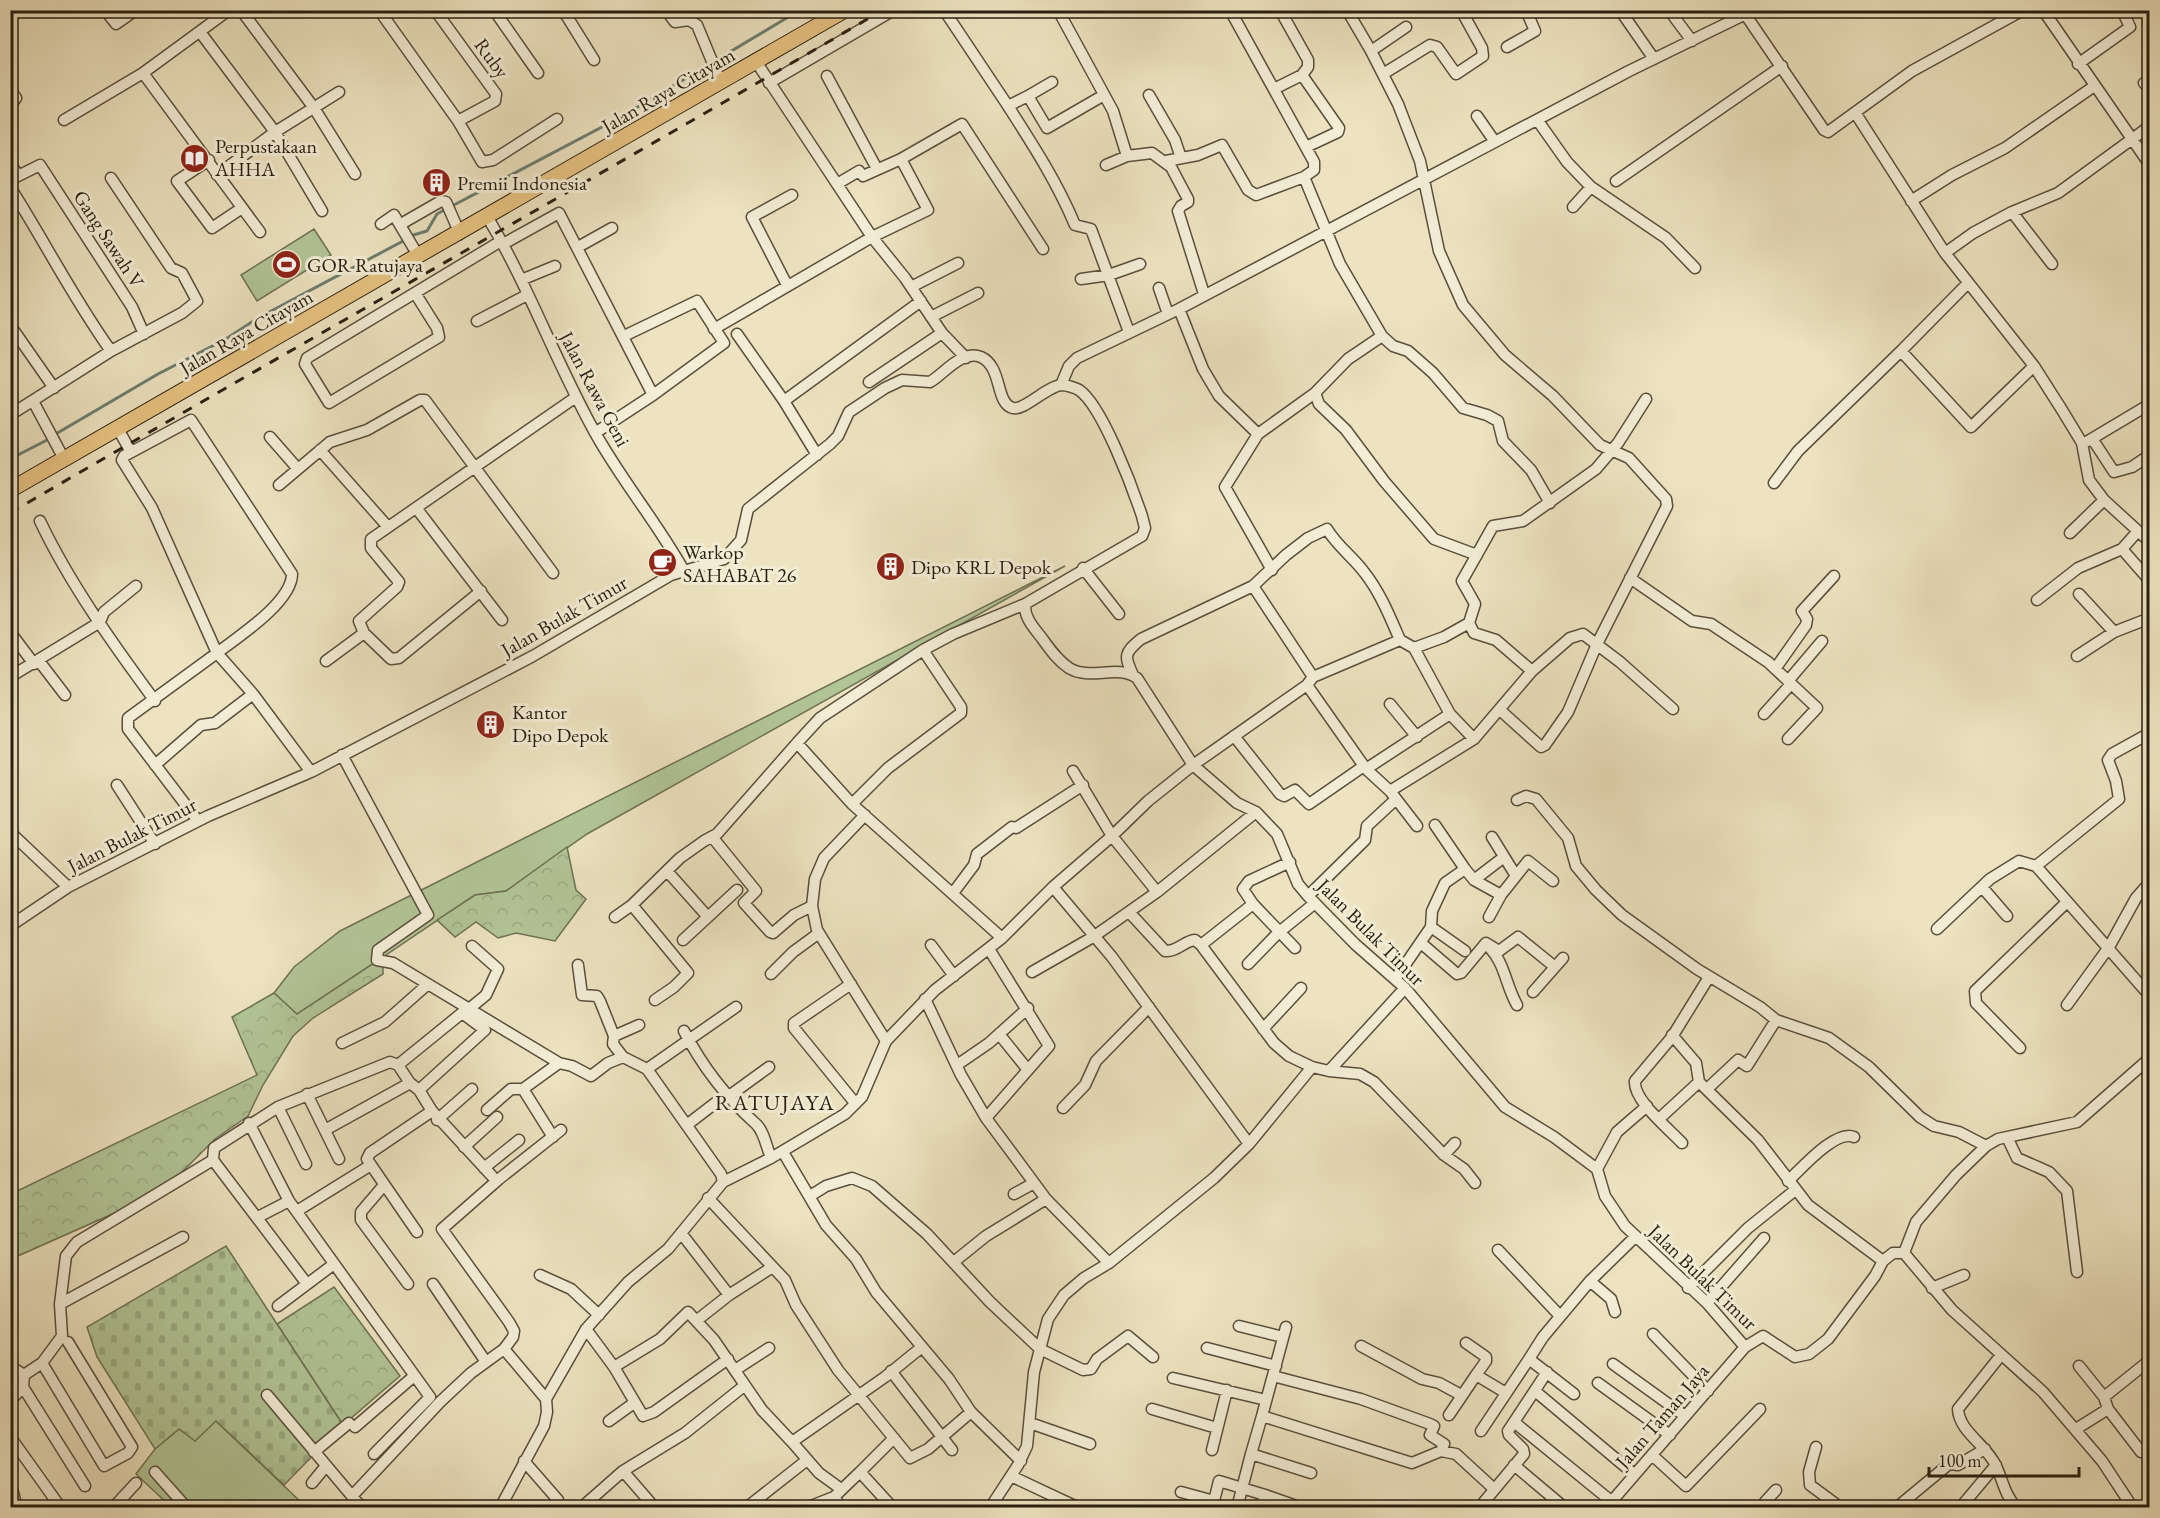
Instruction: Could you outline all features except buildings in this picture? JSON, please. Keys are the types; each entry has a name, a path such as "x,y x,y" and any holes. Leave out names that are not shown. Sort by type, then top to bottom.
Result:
{"main road":[{"name":"Jalan Raya Citayam","path":"10,490 60,453 118,429 457,227 488,218 719,78 757,63 845,10"}],"street":[{"path":"105,10 116,24 136,10"},
{"path":"64,120 143,73 229,10"},
{"path":"242,10 314,108 355,174"},
{"path":"379,10 458,121 482,162 487,163 557,119"},
{"name":"Ruby","path":"435,10 497,97 495,101 458,121"},
{"path":"494,10 538,73"},
{"path":"563,10 594,60"},
{"path":"666,10 675,22 689,20 695,22 719,78"},
{"path":"670,10 676,17 689,10"},
{"path":"770,83 894,10"},
{"path":"944,10 1008,106 1067,202 1075,225 1090,229 1130,332"},
{"path":"1058,10 1104,95 1122,134 1127,156"},
{"path":"1166,161 1198,155 1222,145 1248,190 1256,195 1304,177 1316,167 1230,10"},
{"path":"1274,89 1302,75 1308,68 1308,60 1280,10"},
{"path":"1347,10 1383,74 1413,142 1439,251 1463,305 1505,355 1552,396 1600,445 1623,454 1666,499 1667,506 1597,644 1568,712 1545,746 1541,747 1500,711"},
{"path":"1383,74 1430,45 1437,47 1456,74 1477,62 1482,56 1482,48 1461,10"},
{"path":"1507,47 1535,31 1526,10"},
{"path":"1620,10 1654,58"},
{"path":"1669,10 1692,41"},
{"path":"1061,385 1069,366 1077,358 1179,309 1654,58 1747,12 1824,130 1832,132 1912,71 2023,10"},
{"path":"2078,64 2130,27 2122,10"},
{"path":"2044,11 2093,87 2150,165"},
{"path":"1371,51 1406,27"},
{"path":"200,32 275,132 322,211"},
{"path":"615,917 632,906 667,871 704,841 713,838 820,718 923,650 953,634 1025,604 1083,568 1142,536 1145,528 1124,468 1094,408 1079,390 1061,385 1041,393 1019,409 1011,408 1004,402 1000,383 988,362 974,355 966,358 942,333 911,286 872,237 757,63"},
{"path":"1616,181 1782,66"},
{"path":"143,73 260,232"},
{"path":"1302,75 1339,130 1306,147"},
{"path":"827,76 877,169"},
{"path":"1008,106 1052,82"},
{"path":"1911,201 1952,175 2005,148 2093,87"},
{"path":"10,90 16,101 10,106"},
{"path":"217,175 275,132 339,92"},
{"path":"1028,96 1047,129 1104,95"},
{"path":"1149,95 1176,140 1181,158"},
{"path":"1856,114 1945,253 2034,366 2087,442 2114,472 2132,467 2150,455"},
{"path":"1477,116 1495,142"},
{"path":"1538,121 1567,162 1591,187 1666,238 1695,268"},
{"path":"837,184 859,171 863,176 901,159 962,124 1042,249"},
{"path":"1945,253 1973,233 2012,212 2058,193 2150,126"},
{"path":"1106,165 1127,156 1152,153 1166,161 1188,199 1188,202 1178,208 1178,211 1204,294"},
{"path":"714,329 872,237 928,210 901,159"},
{"path":"209,160 177,182 212,228 242,208"},
{"path":"10,163 14,178"},
{"name":"Gang Sawah V","path":"14,178 40,165 132,307 144,334"},
{"path":"1304,177 1349,281 1382,336 1393,346 1408,351 1433,373 1463,408 1487,414 1498,421 1503,441 1531,470 1550,503"},
{"path":"10,415 111,351 193,306 196,298 182,273 171,268 111,178"},
{"path":"10,187 44,240 73,297 111,351"},
{"path":"1573,207 1591,187"},
{"path":"787,285 752,217 792,195"},
{"path":"403,228 441,201 448,205 457,227"},
{"path":"2012,212 2052,264"},
{"path":"415,293 437,328 439,337 329,403 305,364 307,358 415,293 502,242 559,213 653,394"},
{"path":"381,224 392,215 403,228 416,251"},
{"name":"Jalan Rawa Geni","path":"488,218 521,280 595,433 652,518 684,571"},
{"path":"578,247 612,228"},
{"path":"911,286 958,263"},
{"path":"1081,279 1109,275 1140,264"},
{"path":"521,280 555,266"},
{"path":"1774,483 1798,451 1968,283"},
{"path":"1159,288 1168,314"},
{"path":"932,317 978,293"},
{"path":"477,321 527,295"},
{"path":"595,433 723,345 697,301 624,336"},
{"path":"784,401 921,301"},
{"path":"1179,309 1203,369 1219,396 1258,434"},
{"path":"10,325 54,388"},
{"path":"869,382 942,333"},
{"path":"737,334 784,401 817,455"},
{"path":"1272,570 1225,487 1258,434 1315,393 1348,359 1382,336"},
{"path":"1901,351 1971,427 2034,366"},
{"name":"Jalan Bulak Timur","path":"10,926 68,887 198,822 344,758 533,656 645,589 684,571 724,559 735,550 745,532 748,509 838,436 849,412 902,380 930,382 958,361 966,358"},
{"path":"1315,393 1319,404 1346,430 1384,481 1434,539 1477,555"},
{"path":"481,591 399,658 391,659 364,633 359,621 397,587 399,582 369,543 370,538 576,397"},
{"path":"1414,648 1444,637 1469,623 1475,604 1462,580 1493,526 1523,521 1596,469 1646,399"},
{"path":"279,485 333,440 354,436 420,400 425,400 553,573"},
{"path":"33,401 60,453"},
{"path":"2087,442 2150,404"},
{"path":"198,822 128,729 128,718 155,701 218,652 259,621 287,590 292,582 292,574 191,420 124,456 122,460 152,508 218,652 253,694 311,772"},
{"path":"118,429 131,452"},
{"path":"270,437 298,469"},
{"path":"2087,442 2089,480 2104,500 2150,542"},
{"path":"320,450 388,527"},
{"path":"2070,533 2104,500"},
{"path":"417,508 502,620"},
{"path":"40,521 51,545 100,622 155,701"},
{"path":"1025,604 1029,622 1059,660 1070,669 1088,674 1133,675 1126,660 1128,652 1141,639 1253,586 1308,538 1327,530 1342,550 1364,572 1387,608 1400,640 1414,648 1450,714 1473,739"},
{"path":"2037,600 2078,568 2122,549 2138,531"},
{"path":"2122,549 2150,581"},
{"path":"1083,568 1119,614"},
{"path":"1775,669 1806,625 1807,619 1802,611 1834,576"},
{"path":"1630,578 1692,621 1711,624 1775,669 1817,708 1788,739"},
{"path":"10,677 37,663 100,622 104,612 136,586"},
{"path":"1253,586 1365,767 1417,826"},
{"path":"2079,594 2114,632"},
{"path":"2077,656 2114,632 2150,618"},
{"path":"1469,623 1474,633 1496,640 1532,671"},
{"path":"10,632 65,695"},
{"path":"326,661 364,633"},
{"path":"1248,964 1311,900 1365,840 1367,826 1392,796 1473,739 1500,711 1532,671 1576,634 1582,634 1597,644 1673,708"},
{"path":"500,1508 544,1426 547,1412 546,1399 586,1329 628,1282 668,1249 723,1182 783,1152 844,1114 870,1082 886,1041 925,999 1002,938 1053,887 1148,801 1193,765 1310,681 1400,640"},
{"path":"1764,714 1822,641"},
{"path":"852,804 888,768 961,713 961,707 923,650"},
{"name":"Jalan Bulak Timur","path":"1133,675 1142,685 1193,765 1237,802 1256,812 1277,834 1299,884 1311,900 1355,944 1396,978 1505,1107 1554,1137 1597,1169 1605,1196 1635,1237 1707,1303 1745,1347 1763,1336 1795,1357 1809,1354 1828,1339 1875,1276 1883,1261"},
{"path":"155,765 201,725 206,722 215,723 253,694"},
{"path":"1390,704 1417,737"},
{"path":"1234,736 1280,794 1284,796 1295,790 1309,804 1450,714"},
{"path":"2036,866 2119,799 2116,781 2108,760 2112,754 2150,734"},
{"path":"797,743 852,804 1002,938"},
{"path":"344,758 428,915 384,945 376,953 377,960 393,963 470,1009 489,1026"},
{"path":"1073,771 1112,836 1157,892"},
{"path":"117,784 155,844"},
{"path":"953,893 974,865 977,854 1012,827 1016,828 1083,785"},
{"path":"1517,800 1526,796 1536,799 1568,838 1576,866 1604,899 1622,915 1709,977 1760,1007 1776,1020 1829,1038 1869,1066 1920,1117 1934,1126 1995,1141 2017,1158 2049,1172 2067,1191 2077,1272"},
{"path":"1032,972 1093,937 1157,892 1256,812"},
{"path":"865,815 825,858 815,879 812,906 819,933 886,1041"},
{"path":"1435,825 1474,880 1501,895"},
{"path":"10,832 68,887"},
{"path":"1492,837 1516,876"},
{"path":"713,838 756,891 744,903 770,932 773,933 794,915 812,906"},
{"path":"1474,880 1504,857"},
{"path":"1489,917 1501,895 1529,861 1553,881"},
{"path":"1936,929 1982,887 2019,861 2036,866 2150,996"},
{"path":"1290,862 1244,885 1245,894 1253,904 1278,933 1295,948"},
{"path":"1396,978 1431,927 1432,911 1438,894 1445,883 1465,869"},
{"path":"667,871 707,916"},
{"path":"2067,1005 2109,948 2136,898 2150,882"},
{"path":"1053,887 1149,1007 1202,1083 1249,1144"},
{"path":"1982,887 2007,916"},
{"path":"683,940 737,890"},
{"path":"2020,1048 1976,1003 1975,991 2067,902"},
{"path":"1201,945 1253,904"},
{"path":"632,906 688,973 674,987 655,1000"},
{"path":"1129,912 1165,951 1171,952 1187,941 1195,940 1263,1029 1289,1056 1312,1067 1360,1074 1374,1082 1444,1155 1464,1169 1475,1183"},
{"path":"1431,927 1465,951"},
{"path":"771,974 793,952 819,933"},
{"path":"1486,944 1499,951 1518,937 1555,967"},
{"path":"1421,943 1456,974 1461,973 1486,944"},
{"path":"1486,944 1499,959 1506,986 1517,1005"},
{"path":"931,945 954,976"},
{"path":"470,1009 486,995 498,969 472,946"},
{"path":"986,1118 1049,1046 1028,1008 989,949"},
{"path":"1533,992 1563,958"},
{"path":"578,965 582,995 597,996 614,1036 613,1044 623,1057 647,1069 721,1173 723,1182"},
{"path":"1682,1143 1647,1106 1635,1088 1635,1081 1672,1035 1709,977"},
{"path":"342,1043 385,1022 428,984"},
{"path":"851,984 794,1023 794,1028 855,1103"},
{"path":"1263,1029 1301,988"},
{"path":"1329,1071 1371,1028 1405,988"},
{"path":"925,999 986,1118 1046,1199 1109,1263"},
{"path":"647,1069 686,1035 736,1007"},
{"path":"1063,1108 1085,1085 1096,1061 1149,1007"},
{"path":"957,1065 999,1034 1028,1008"},
{"path":"398,1065 462,1013 559,1063 573,1066 591,1076 608,1063 623,1057"},
{"path":"1660,1118 1738,1060 1748,1065 1776,1020"},
{"path":"614,1036 639,1025"},
{"path":"419,1090 489,1026"},
{"path":"999,1034 1028,1070"},
{"path":"686,1035 739,1110 757,1124 771,1158"},
{"path":"1672,1035 1696,1063 1703,1085 1758,1140 1777,1162 1794,1191 1808,1205 1883,1261 1893,1253 1904,1253"},
{"path":"1904,1253 1916,1222 1956,1175 1995,1141 2077,1122 2150,1058"},
{"path":"307,1284 213,1160 214,1148 249,1124 307,1094 390,1062 398,1065 410,1083 419,1090 434,1115 488,1172 519,1140"},
{"path":"488,1110 511,1089 523,1089 559,1063"},
{"path":"688,1124 769,1067"},
{"path":"990,1508 1021,1461 1027,1446 1034,1372 1048,1319 1064,1295 1084,1278 1109,1263 1214,1178 1249,1144 1312,1067"},
{"path":"325,1130 410,1083"},
{"path":"417,1232 367,1159 370,1153 434,1115 472,1089"},
{"path":"353,1495 440,1402 504,1349 513,1338 514,1331 509,1322 442,1229 499,1179 557,1134 523,1089"},
{"path":"307,1094 339,1159"},
{"path":"1597,1169 1617,1132 1647,1106"},
{"path":"278,1107 306,1164"},
{"path":"464,1147 497,1117"},
{"path":"249,1124 290,1201 413,1377 429,1395 429,1400 374,1454"},
{"path":"1788,1180 1834,1139 1845,1135 1854,1137"},
{"path":"1444,1155 1455,1143"},
{"path":"783,1152 826,1225 856,1259 876,1292 949,1379 971,1412 1021,1461"},
{"path":"24,1375 42,1363 62,1336 60,1304 66,1256 77,1242 213,1160"},
{"path":"297,1210 371,1165"},
{"path":"810,1196 826,1186 852,1178 872,1186 955,1261 990,1302 1040,1349 1088,1371 1097,1359 1128,1336 1153,1357"},
{"path":"1014,1194 1034,1183"},
{"path":"384,1185 361,1212 361,1220 408,1284"},
{"path":"1688,1288 1748,1228 1794,1191"},
{"path":"708,1198 771,1268 785,1280 796,1305 857,1396 910,1458 928,1449 971,1412"},
{"path":"955,1261 986,1236 1046,1199"},
{"path":"258,1217 290,1201"},
{"path":"681,1233 729,1295"},
{"path":"60,1304 183,1237"},
{"path":"1481,1431 1560,1316 1590,1281 1635,1237"},
{"path":"1707,1303 1764,1238"},
{"path":"1498,1250 1560,1316"},
{"path":"1904,1253 1932,1288 2043,1392 2102,1461 2133,1508"},
{"path":"278,1306 334,1264"},
{"path":"696,1321 729,1295 771,1268"},
{"path":"540,1275 571,1289 599,1315"},
{"path":"1932,1288 1964,1275"},
{"path":"1590,1281 1611,1299 1615,1312"},
{"path":"433,1284 486,1362"},
{"path":"614,1367 660,1338 688,1312 728,1359 744,1386 837,1493 842,1508"},
{"path":"1237,1508 1285,1332 1239,1326"},
{"path":"586,1329 614,1367 643,1416 654,1412 728,1359"},
{"path":"1653,1334 1708,1391"},
{"path":"42,1363 104,1466 128,1453 132,1447 68,1342"},
{"path":"1449,1415 1486,1361 1486,1357 1466,1343"},
{"path":"1361,1346 1422,1379 1438,1383 1461,1395"},
{"path":"792,1443 922,1347"},
{"name":"Jalan Taman Jaya","path":"1608,1504 1745,1347"},
{"path":"735,1370 769,1348"},
{"path":"1207,1348 1430,1424 1434,1426 1430,1435 1444,1444 1441,1451"},
{"path":"504,1349 546,1399"},
{"path":"2001,1354 1958,1409 1964,1427 1985,1449 1996,1465 2010,1500 2017,1508"},
{"path":"1529,1359 1574,1394"},
{"path":"2104,1397 2150,1360"},
{"path":"1614,1364 1685,1416"},
{"path":"10,1366 24,1375"},
{"path":"2079,1366 2104,1397 2108,1408 2141,1452"},
{"path":"891,1371 952,1450"},
{"path":"1479,1508 1493,1488 1524,1454 1523,1449 1509,1435 1514,1422 1546,1372"},
{"path":"24,1375 23,1387 85,1486"},
{"path":"1476,1375 1506,1393"},
{"path":"314,1452 413,1377"},
{"path":"1173,1378 1266,1400"},
{"path":"1598,1383 1670,1435"},
{"path":"580,1508 623,1471 685,1433 744,1386"},
{"path":"10,1401 23,1387"},
{"path":"1212,1450 1227,1390"},
{"path":"1535,1391 1634,1474"},
{"path":"267,1395 362,1508"},
{"path":"609,1421 634,1403"},
{"path":"2076,1430 2108,1408"},
{"path":"1152,1409 1217,1428"},
{"path":"1652,1455 1686,1486 1760,1409"},
{"path":"1262,1416 1412,1463 1441,1451 1456,1454 1493,1488"},
{"path":"1514,1422 1608,1504"},
{"path":"1030,1423 1090,1444"},
{"path":"11,1436 11,1485 17,1508"},
{"path":"11,1436 61,1508"},
{"path":"806,1508 837,1493 894,1438"},
{"path":"1816,1447 1809,1472 1810,1485 1841,1508"},
{"path":"1896,1508 1949,1464 1958,1465 1985,1449"},
{"path":"1251,1454 1311,1473"},
{"path":"746,1508 807,1460"},
{"path":"524,1461 558,1500"},
{"path":"1514,1465 1565,1508"},
{"path":"1960,1508 1996,1465"},
{"path":"312,1483 326,1466"},
{"path":"623,1471 655,1508"},
{"path":"860,1472 892,1508"},
{"path":"155,1473 187,1508"},
{"path":"1011,1476 1079,1508"},
{"path":"1181,1492 1214,1501 1218,1481 1297,1507"},
{"path":"116,1507 136,1483"},
{"path":"1766,1508 1765,1502 1776,1490"},
{"path":"1261,1508 1265,1495"}],"green space":[{"name":"GOR Ratujaya","path":"314,229 331,255 257,301 241,275"},
{"path":"1065,566 587,834 506,891 475,895 297,1015 274,993 294,967 340,931"},
{"path":"567,847 576,890 586,899 555,941 516,933 498,938 476,922 455,937 437,920 475,895 506,891"},
{"path":"383,957 383,974 313,1018 293,1036 263,1085 248,1116 215,1139 162,1192 11,1259 11,1194 257,1075 232,1017 274,993 297,1014"},
{"path":"226,1246 343,1425 284,1485 216,1421 195,1441 179,1429 155,1449 97,1357 87,1327"},
{"path":"334,1287 400,1376 343,1425 277,1324"},
{"path":"216,1421 306,1507 171,1507 136,1474 155,1449 179,1429"}],"waterway":[{"path":"452,206 621,117 800,10"},
{"path":"410,236 427,231 437,214 446,209"},
{"path":"54,435 158,374 226,339 258,318 405,240"},
{"path":"10,459 49,439"}],"railway":[{"path":"10,513 883,10"}],"place":[{"name":"Perpustakaan AHHA","path":"194,158"},
{"name":"Premii Indonesia","path":"436,183"},
{"name":"GOR Ratujaya","path":"286,265"},
{"name":"Warkop SAHABAT 26","path":"662,563"},
{"name":"Dipo KRL Depok","path":"890,567"},
{"name":"Kantor Dipo Depok","path":"491,724"}],"district":[{"name":"RATUJAYA","path":"775,1102"}]}
